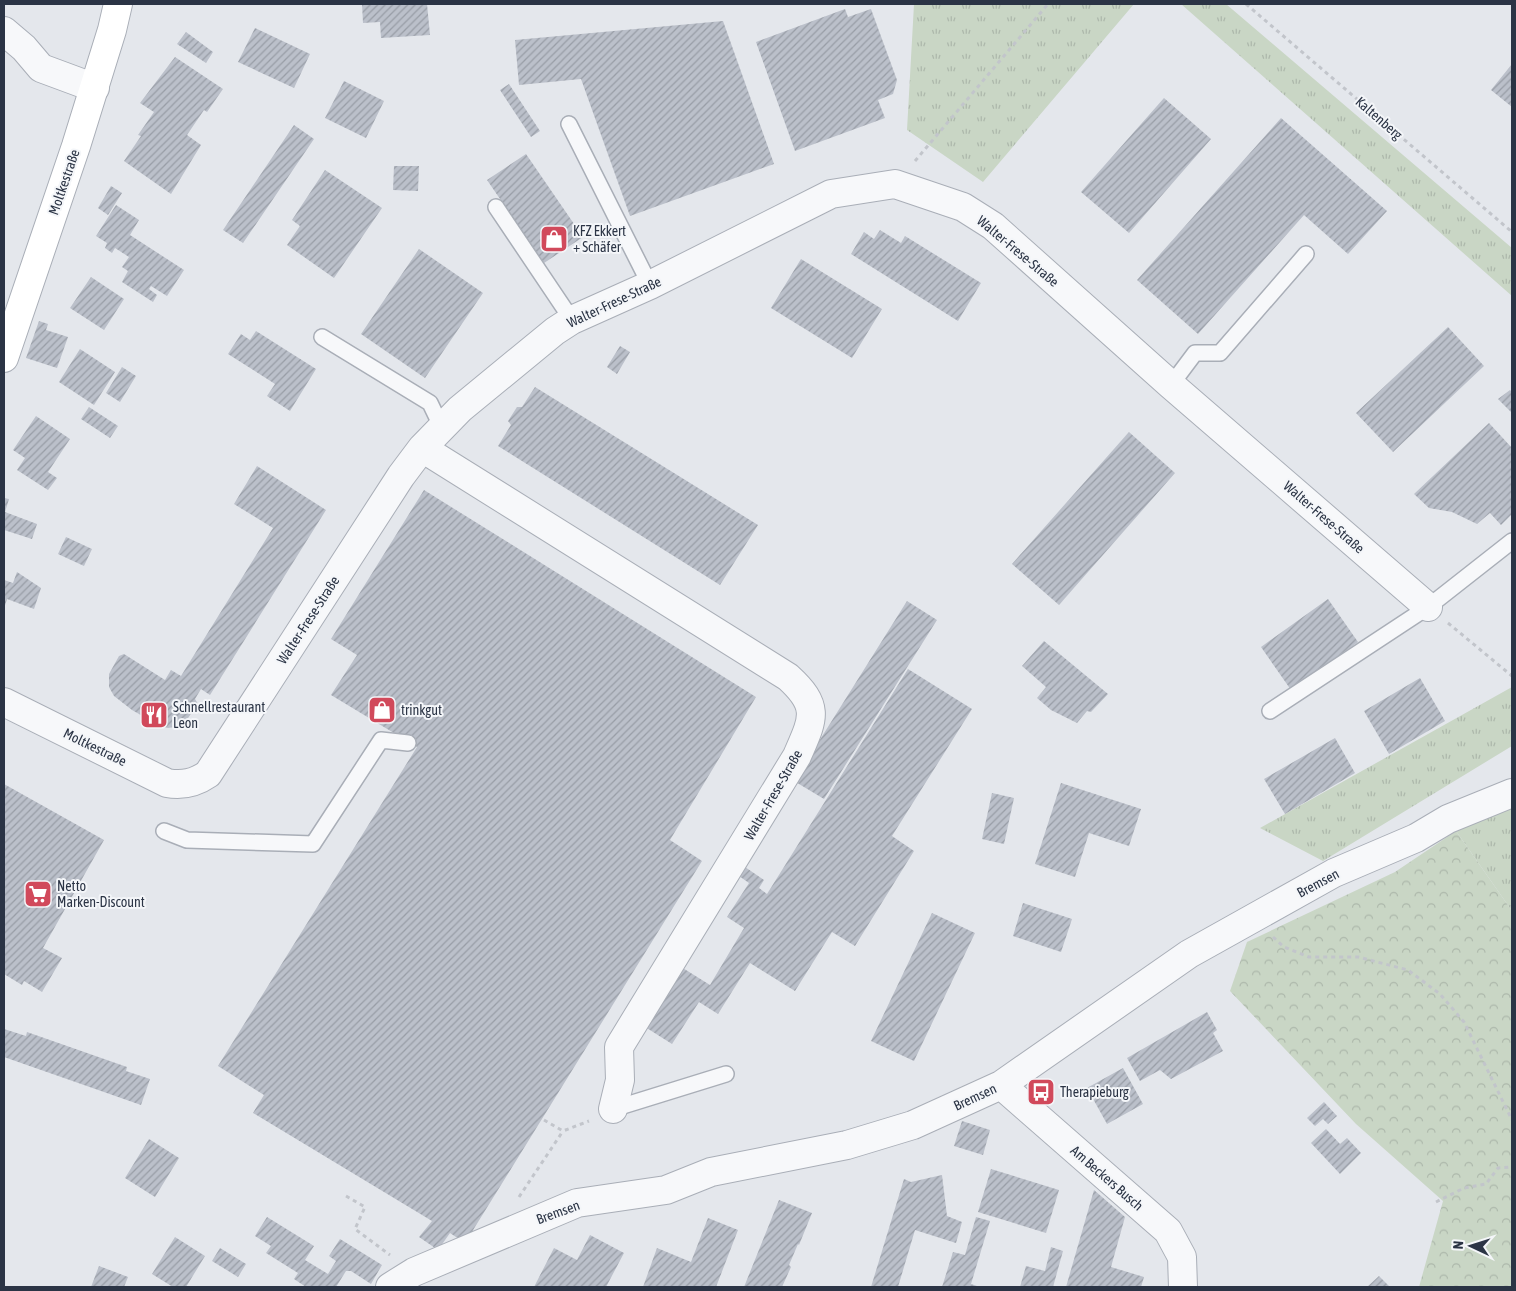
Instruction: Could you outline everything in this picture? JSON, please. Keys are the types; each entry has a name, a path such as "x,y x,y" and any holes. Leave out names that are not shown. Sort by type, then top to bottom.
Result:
{"street":[{"name":"Moltkestraße","path":"4,358 95,88 118,4"},
{"path":"4,31 24,48 41,68 95,88"},
{"name":"Walter-Frese-Straße","path":"188,784 208,774 401,476 422,448 460,409 555,331 572,320 650,285 831,194 895,184 963,207 992,226 1171,385 1428,607"},
{"name":"Walter-Frese-Straße","path":"422,448 788,678 803,691 812,705 808,730 797,756 619,1047 620,1080 613,1109"},
{"name":"Moltkestraße","path":"4,702 167,783 188,784"},
{"name":"Bremsen","path":"390,1287 414,1272 577,1203 666,1190 711,1172 847,1145 913,1125 1001,1085 1189,954 1334,873 1416,838 1448,819 1512,793"},
{"name":"Am Beckers Busch","path":"1001,1085 1168,1231 1182,1257 1183,1287"}],"lane":[{"path":"569,124 650,285"},
{"path":"496,207 572,320"},
{"path":"1171,385 1195,354 1220,353 1306,254"},
{"path":"322,337 430,403 442,428"},
{"path":"1270,710 1428,607 1512,541"},
{"path":"164,831 187,840 314,844 381,740 408,743"},
{"path":"613,1109 726,1074"}],"path":[{"path":"895,184 1048,4"},
{"name":"Kaltenberg","path":"1246,4 1512,232"},
{"path":"1428,607 1512,676"},
{"path":"1253,918 1284,947 1309,957 1358,957 1408,970 1440,994 1464,1022 1512,1120"},
{"path":"493,1237 562,1131 579,1126 613,1109"},
{"path":"544,1120 562,1131"},
{"path":"1436,1202 1464,1188 1486,1184 1498,1168 1512,1167"},
{"path":"346,1196 365,1207 355,1229 414,1272"}],"green space":[{"path":"914,4 1134,4 983,182 907,130"},
{"path":"1181,4 1226,4 1512,248 1512,296"},
{"path":"1512,687 1512,746 1323,861 1260,828"},
{"path":"1512,802 1512,911 1456,831"},
{"path":"1456,831 1512,911 1512,1287 1419,1287 1443,1201 1356,1124 1230,991 1247,942 1395,872"}],"building":[{"path":"362,4 427,4 430,35 381,38 380,22 363,23"},
{"path":"845,9 848,17 871,9 897,80 893,94 878,100 885,118 795,151 756,42"},
{"path":"723,21 774,164 630,216 581,79 519,85 515,40"},
{"path":"255,28 310,54 294,88 238,62"},
{"path":"186,32 213,52 206,63 177,44"},
{"path":"175,57 223,89 207,112 204,110 187,135 201,145 171,194 124,161 141,136 138,135 154,112 140,103"},
{"path":"1512,64 1512,107 1491,90"},
{"path":"344,81 384,101 366,138 325,118"},
{"path":"509,84 540,131 531,137 500,90"},
{"path":"1164,98 1211,139 1129,233 1081,192"},
{"path":"1281,118 1387,211 1348,254 1304,215 1198,334 1137,280"},
{"path":"294,125 314,139 243,243 223,230"},
{"path":"526,154 583,237 544,263 487,180"},
{"path":"394,166 419,166 418,191 393,190"},
{"path":"325,170 382,208 334,278 287,245 300,226 292,220"},
{"path":"111,186 122,193 108,215 98,208"},
{"path":"116,205 139,220 130,235 184,270 167,296 151,286 149,289 157,295 153,302 122,282 128,271 122,267 129,257 115,248 112,253 105,248 107,243 96,236"},
{"path":"880,230 901,243 905,236 981,283 958,321 851,254 864,232 874,239"},
{"path":"419,249 483,293 425,378 361,334"},
{"path":"801,259 882,309 852,358 771,308"},
{"path":"91,277 124,299 104,330 70,308"},
{"path":"39,321 48,324 46,330 68,337 57,368 26,358"},
{"path":"1448,327 1484,366 1393,452 1356,413"},
{"path":"256,331 316,369 290,411 267,396 275,384 228,354 241,334 250,340"},
{"path":"620,346 630,352 617,374 607,367"},
{"path":"80,349 115,372 94,405 59,382"},
{"path":"122,367 136,376 120,402 106,393"},
{"path":"535,387 758,525 720,585 498,446 511,425 508,421 517,407 522,407"},
{"path":"1510,390 1512,392 1512,413 1498,399"},
{"path":"89,407 118,426 110,438 81,419"},
{"path":"36,416 70,439 48,472 57,478 48,490 17,470 25,458 13,450"},
{"path":"1489,423 1512,448 1512,514 1501,525 1490,513 1477,524 1452,512 1429,508 1414,494"},
{"path":"1129,432 1175,473 1059,605 1012,564"},
{"path":"257,466 326,510 210,695 201,689 195,699 198,704 180,726 168,728 160,726 132,710 114,696 109,687 109,674 119,656 124,654 165,680 171,670 181,676 273,528 234,504"},
{"path":"424,490 756,697 670,840 702,861 465,1243 450,1233 438,1250 419,1237 432,1221 253,1113 264,1095 218,1066 417,747 331,695 357,655 331,639"},
{"path":"4,498 9,499 5,512 37,524 32,539 4,530"},
{"path":"66,537 92,549 84,566 58,554"},
{"path":"17,572 41,588 34,609 7,599 4,609 4,580 13,583"},
{"path":"1328,599 1358,642 1291,690 1261,647"},
{"path":"907,601 937,620 824,799 794,781"},
{"path":"1044,641 1108,694 1091,712 1087,711 1077,723 1051,710 1037,698 1046,687 1022,666"},
{"path":"908,669 972,709 892,836 914,851 855,946 832,932 795,991 750,963 718,1014 699,1002 672,1044 642,1025 678,965 710,985 744,928 727,917 749,883 739,876 745,867 764,880 759,888 767,894"},
{"path":"1420,678 1445,721 1389,754 1364,711"},
{"path":"1335,738 1355,773 1285,814 1264,779"},
{"path":"1061,783 1141,809 1129,846 1089,833 1075,877 1035,864"},
{"name":"Netto Marken-Discount","path":"4,784 104,840 43,948 62,958 42,992 24,981 22,985 4,974"},
{"path":"992,793 1014,798 1004,844 982,839"},
{"path":"1023,903 1072,919 1061,952 1013,936"},
{"path":"932,913 975,933 914,1061 871,1041"},
{"path":"1207,1012 1217,1030 1213,1033 1223,1051 1171,1079 1160,1070 1140,1081 1127,1058"},
{"path":"4,1029 26,1036 27,1032 127,1067 126,1071 150,1079 141,1105 4,1057"},
{"path":"1123,1068 1143,1104 1107,1124 1087,1088"},
{"path":"1324,1102 1337,1116 1328,1124 1323,1119 1315,1126 1307,1118"},
{"path":"962,1121 990,1130 983,1155 954,1146"},
{"path":"1326,1129 1340,1144 1347,1138 1361,1153 1340,1174 1311,1143"},
{"path":"149,1139 179,1158 155,1197 125,1178"},
{"path":"991,1169 1059,1190 1046,1233 978,1212"},
{"path":"942,1175 947,1216 962,1222 956,1243 915,1230 898,1287 871,1287 904,1179 911,1182"},
{"path":"1094,1190 1125,1217 1111,1267 1144,1277 1141,1287 1066,1287"},
{"path":"779,1200 812,1213 789,1265 791,1267 782,1287 744,1287"},
{"path":"267,1217 314,1246 305,1260 328,1274 336,1261 329,1256 340,1239 382,1265 371,1284 351,1271 346,1271 336,1287 306,1287 294,1279 298,1273 266,1253 271,1246 255,1236"},
{"path":"976,1217 990,1221 971,1284 980,1287 942,1287 953,1252 965,1255"},
{"path":"708,1218 738,1230 716,1287 643,1287 657,1248 691,1262"},
{"path":"590,1235 624,1253 606,1287 534,1287 554,1248 577,1260"},
{"path":"175,1237 205,1256 186,1287 173,1287 152,1274"},
{"path":"1051,1247 1063,1251 1053,1287 1020,1287 1026,1266 1045,1271"},
{"path":"220,1248 246,1264 238,1277 212,1261"},
{"path":"99,1266 128,1277 124,1287 91,1287"},
{"path":"1379,1276 1390,1287 1367,1287"}],"place":[{"name":"KFZ Ekkert + Schäfer","path":"554,239"},
{"name":"trinkgut","path":"382,710"},
{"name":"Schnellrestaurant Leon","path":"154,715"},
{"name":"Netto Marken-Discount","path":"38,894"},
{"name":"Therapieburg","path":"1041,1092"}]}
